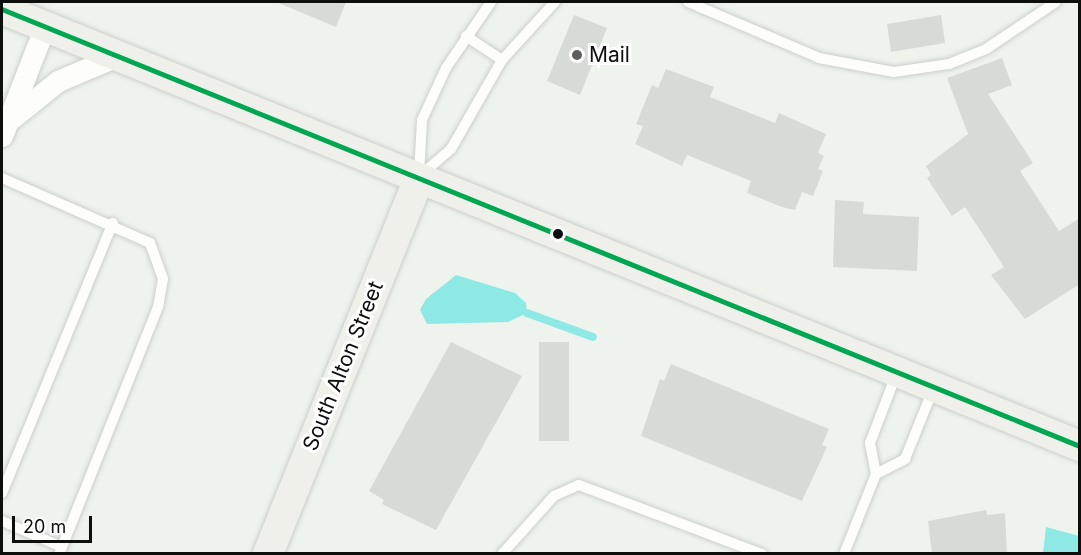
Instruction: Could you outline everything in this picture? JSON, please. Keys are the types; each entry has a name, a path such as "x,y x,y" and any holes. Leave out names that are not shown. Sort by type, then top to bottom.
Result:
{"main road":[{"path":"2,9 50,14 117,56 1080,446"},
{"name":"South Alton Street","path":"268,554 419,178"}],"street":[{"path":"4,129 50,14"},
{"path":"4,129 58,81 117,56"}],"lane":[{"path":"419,178 422,120 466,36 491,2"},
{"path":"419,178 451,149 502,60 555,2"},
{"path":"688,2 819,58 894,72 949,64 986,49 1056,2"},
{"path":"466,36 502,60"},
{"path":"2,178 113,223 150,243 163,279 158,307 61,550 2,521"},
{"path":"2,493 113,223"},
{"path":"844,554 876,474 870,443 897,372"},
{"path":"876,474 905,459 934,387"},
{"path":"502,554 554,496 579,484 762,554"}],"water":[{"path":"456,275 515,293 526,303 527,313 508,322 427,324 420,310 426,299"},
{"path":"1046,527 1079,536 1079,553 1043,553"}],"building":[{"path":"276,2 346,2 336,27"},
{"name":"Mail","path":"574,15 607,28 580,95 547,81"},
{"path":"941,15 945,43 891,52 887,24"},
{"path":"1002,58 1012,85 988,94 1033,163 1020,171 1059,231 1080,218 1080,284 1025,319 991,275 1004,267 965,207 952,216 927,178 931,175 926,166 968,134 947,78"},
{"path":"666,69 714,87 710,97 775,123 779,113 826,134 818,153 824,156 818,169 823,171 813,196 802,192 795,210 782,207 747,193 751,181 687,155 682,166 635,144 643,126 636,124 652,85 658,88"},
{"path":"835,200 864,202 863,214 919,217 917,271 833,267"},
{"path":"451,342 522,376 436,530 382,504 384,500 369,491"},
{"path":"539,342 569,342 569,441 539,441"},
{"path":"671,364 829,429 822,445 827,447 802,501 641,436 660,379 664,381"},
{"path":"986,510 987,515 1005,513 1007,554 932,554 928,521"}],"waterway":[{"path":"527,313 593,337"}],"transit line":[{"path":"2,9 1080,446"}],"place":[{"name":"Mail","path":"577,55"}]}
